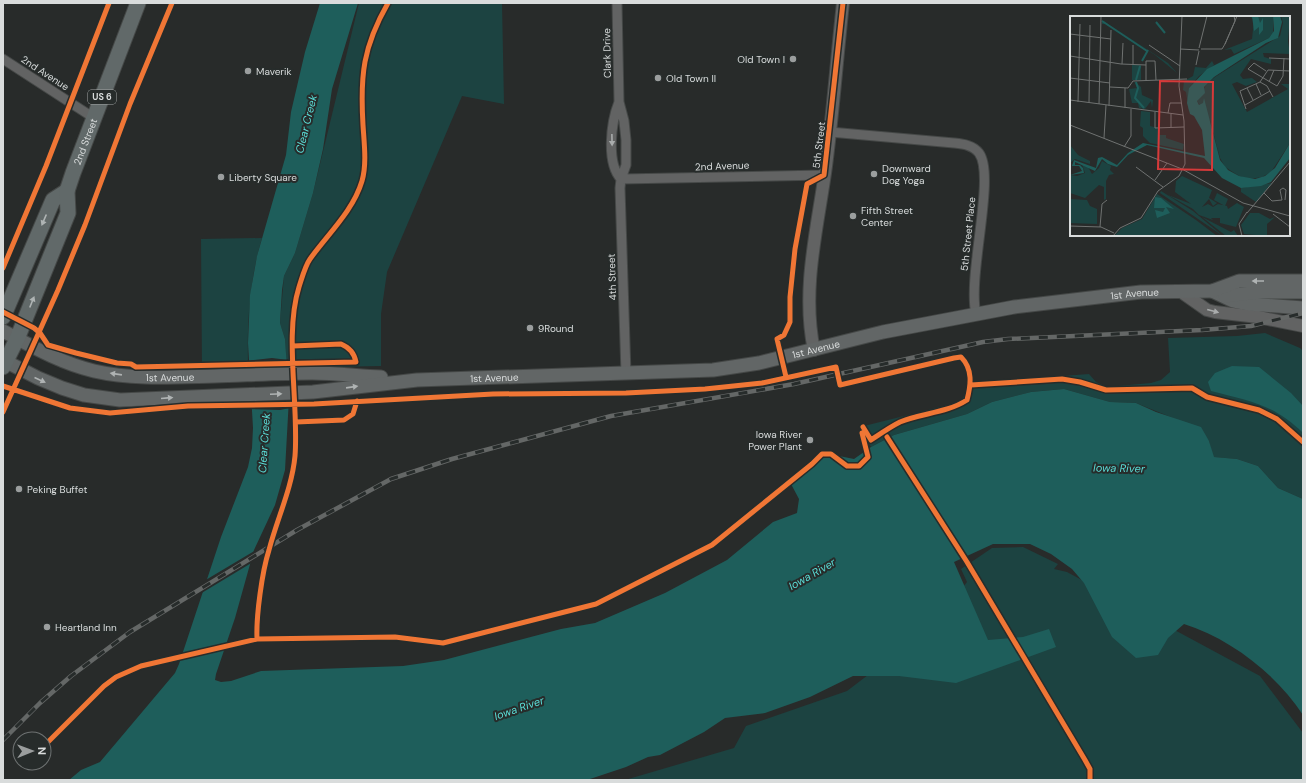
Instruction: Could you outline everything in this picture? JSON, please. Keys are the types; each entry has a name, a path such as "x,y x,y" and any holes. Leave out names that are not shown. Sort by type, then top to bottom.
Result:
{"main road":[{"name":"2nd Street","path":"4,363 17,339 68,213 67,191 138,3"},
{"path":"3,317 53,200 67,191"},
{"name":"1st Avenue","path":"1218,294 1239,281 1301,283"},
{"name":"1st Avenue","path":"4,363 62,388 84,395 103,398 140,400 313,392 417,380 626,374 735,368 883,332 976,314 1141,292 1180,291 1218,294 1233,301 1248,304 1303,308"},
{"name":"1st Avenue","path":"3,331 49,356 95,371 140,377 239,376 313,373 417,380"}],"street":[{"name":"Clark Drive","path":"616,3 619,102 624,121 626,140 626,165 621,179 616,174 611,141 613,116 619,102"},
{"name":"5th Street","path":"814,350 809,328 808,300 830,132 843,3"},
{"name":"2nd Avenue","path":"3,59 94,118"},
{"name":"5th Street Place","path":"830,132 967,145 978,152 985,170 974,285 976,314"},
{"name":"2nd Avenue","path":"621,179 824,175"},
{"name":"4th Street","path":"621,179 626,374"},
{"path":"1180,291 1207,310 1214,312 1258,317 1303,326"}],"shaded area":[{"path":"359,3 502,3 504,104 462,96 387,272 381,314 381,366 327,367 313,365 312,359 286,359 285,339 280,323 284,276 295,253 313,193"},
{"path":"262,238 250,299 248,361 238,361 238,368 202,370 201,239"},
{"path":"1265,333 1300,348 1303,351 1303,499 1278,488 1258,466 1237,459 1213,457 1209,441 1178,420 1136,403 1110,402 1064,389 1031,392 992,402 967,414 894,435 871,447 860,427 960,402 964,396 968,383 1089,374 1096,382 1107,387 1151,383 1161,380 1170,372 1168,338 1237,336"},
{"path":"1023,547 1058,564 1054,569 1067,572 1260,676 1303,733 1303,780 625,780 734,748 746,726 847,691 931,627 967,582 961,569 992,548"}],"water":[{"path":"320,3 358,3 332,89 323,149 313,193 295,253 284,276 280,323 285,339 289,398 285,470 275,505 254,550 235,618 215,680 221,682 231,681 261,671 403,666 444,660 561,629 595,623 665,593 727,560 773,522 797,513 799,499 791,484 823,455 834,455 854,459 871,447 894,435 967,414 992,402 1031,392 1064,389 1110,402 1136,403 1156,412 1201,427 1209,441 1214,457 1237,459 1258,466 1278,488 1303,499 1303,715 1280,686 1251,660 1219,639 1184,624 1168,638 1158,655 1136,658 1112,637 1084,583 1072,569 1051,554 1030,544 993,544 954,562 988,640 1023,637 1049,629 1056,647 956,683 899,676 853,676 810,697 765,713 725,718 704,732 660,755 648,757 626,767 587,780 69,780 81,770 100,762 175,673 221,537 248,467 252,448 253,428 248,343 250,295 257,256 286,155 291,112 305,52"},
{"path":"1232,366 1259,367 1291,393 1303,406 1303,433 1292,423 1271,410 1249,401 1211,391 1208,382 1215,373"}],"pier":[{"path":"272,358 288,360 290,408 280,410 250,409 246,361"},
{"path":"256,550 253,562 200,594 204,581"},
{"path":"229,642 227,648 179,659 181,654"}],"railway":[{"path":"3,740 40,703 71,676 130,632 297,530 391,479 452,459 611,416 794,384 983,342 1008,339 1202,330 1251,326 1303,313"}],"cycle path":[{"path":"3,268 46,166 109,3"},
{"path":"3,412 58,290 85,225 130,104 172,3"},
{"path":"257,639 259,607 266,559 291,480 295,456 296,436 292,348 295,306 299,287 308,262 353,202 362,181 365,160 362,107 365,62 373,34 388,3"},
{"path":"786,377 777,339 784,335 790,322 790,297 795,249 807,184 824,175 843,3"},
{"path":"3,312 34,328 40,333 48,345 117,363 131,364 136,367 356,362 351,351 341,344 293,346"},
{"path":"3,386 70,408 110,413 188,406 314,404 493,394 626,393 705,389 762,383 836,367 840,385 954,358 961,357 965,362 968,367 970,377 967,400 951,408 900,422 871,440 863,427"},
{"path":"971,385 1062,379 1080,382 1106,390 1192,388 1207,397 1259,410 1277,419 1303,442"},
{"path":"296,422 344,420 353,414 357,401"},
{"path":"52,738 104,686 116,677 141,666 257,639 395,637 443,643 596,604 712,545 812,464 822,454 831,454 847,466 859,466 868,457 862,433"},
{"path":"887,437 967,562 1085,760 1090,769 1090,780"}],"place":[{"name":"Old Town I","path":"793,59"},
{"name":"Maverik","path":"248,71"},
{"name":"Old Town II","path":"658,78"},
{"name":"Downward Dog Yoga","path":"874,174"},
{"name":"Liberty Square","path":"221,177"},
{"name":"Fifth Street Center","path":"853,216"},
{"name":"9Round","path":"530,328"},
{"name":"Iowa River Power Plant","path":"810,440"},
{"name":"Peking Buffet","path":"19,489"},
{"name":"Heartland Inn","path":"47,627"}],"water label":[{"name":"Clear Creek","path":"306,124"},
{"name":"Clear Creek","path":"264,443"},
{"name":"Iowa River","path":"1119,468"},
{"name":"Iowa River","path":"812,574"},
{"name":"Iowa River","path":"519,708"}]}
